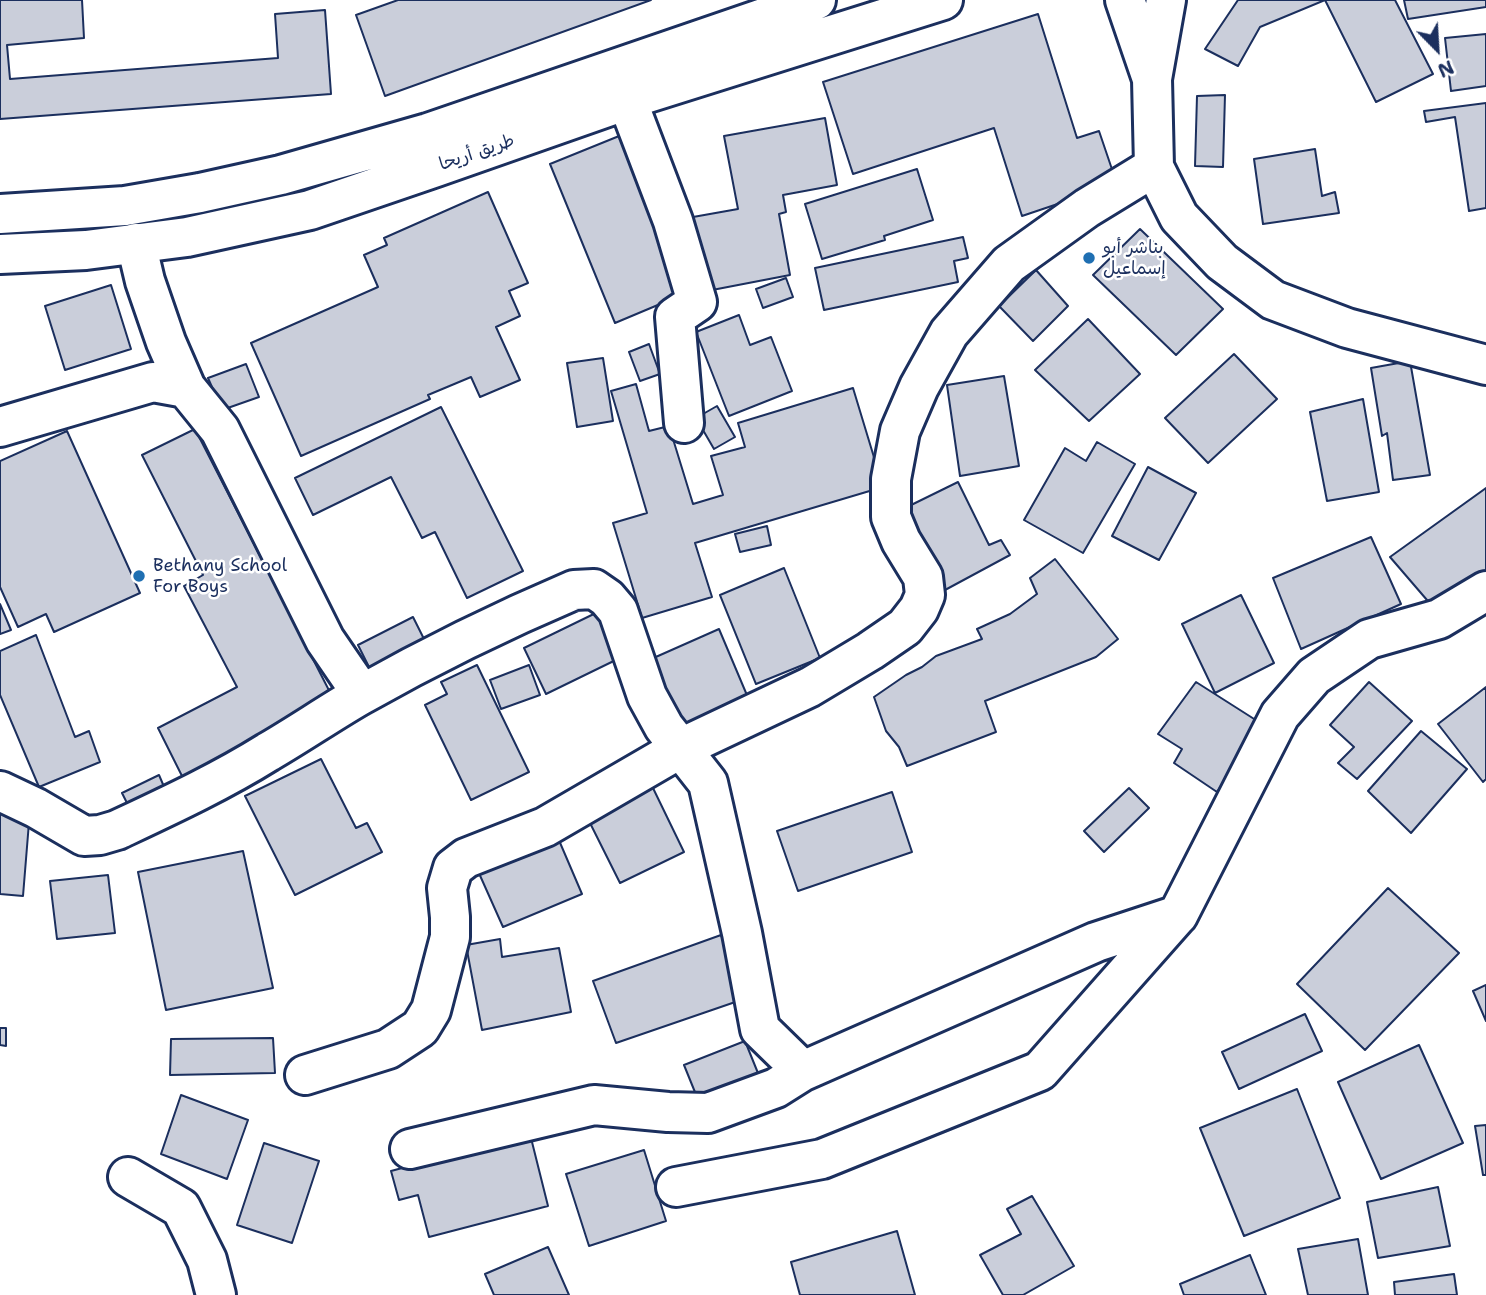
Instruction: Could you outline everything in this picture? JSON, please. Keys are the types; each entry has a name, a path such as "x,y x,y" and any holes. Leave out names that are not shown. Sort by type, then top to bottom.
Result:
{"street":[{"name":"طريق أريحا","path":"0,254 86,250 187,237 310,210 627,100 943,0"},
{"path":"1125,0 1152,79"},
{"path":"1166,0 1152,79 1154,167 1179,217 1222,262 1273,300 1347,328 1486,365"},
{"name":"طريق أريحا","path":"0,214 124,206 200,193 281,174 428,133 808,2"},
{"path":"627,100 673,221 697,302 675,317 684,423"},
{"path":"305,1075 388,1049 420,1028 431,1010 450,937 447,888 453,868 466,858 545,827 681,748 810,687 905,627 919,609 925,595 923,577 901,541 891,517 891,480 900,431 919,387 949,333 1009,264 1087,208 1154,167"},
{"path":"136,243 145,281 166,342 186,388 220,430 324,640 362,694"},
{"path":"0,427 153,382 186,388"},
{"path":"0,791 84,836 117,830 223,777 362,694 461,642 574,590 594,589 607,598 618,611 647,696 664,727 708,783 742,933 760,1029 803,1071"},
{"path":"676,1187 822,1159 1040,1071 1178,915 1280,715 1314,676 1369,639 1439,618 1486,592"},
{"path":"410,1149 594,1105 708,1113 776,1088 803,1071 1096,942 1178,915"},
{"path":"128,1177 181,1209 207,1260 216,1295"}],"building":[{"path":"0,0 82,0 84,38 7,45 10,79 278,58 275,14 325,10 331,94 0,119"},
{"path":"398,0 651,0 385,96 356,15"},
{"path":"1238,0 1325,0 1260,27 1238,66 1205,49"},
{"path":"1325,0 1395,0 1433,74 1376,102"},
{"path":"1404,0 1486,0 1486,7 1408,19"},
{"path":"1038,14 1077,138 1099,131 1117,184 1022,216 994,128 853,174 823,82"},
{"path":"1486,34 1486,86 1451,91 1445,38"},
{"path":"1225,95 1223,167 1195,166 1197,96"},
{"path":"1486,103 1486,208 1469,211 1455,117 1426,122 1424,111"},
{"path":"825,118 837,185 783,195 786,212 779,214 790,275 707,291 693,217 738,209 724,136"},
{"path":"629,132 684,294 615,323 550,164"},
{"path":"1315,149 1322,196 1335,192 1339,213 1263,224 1254,159"},
{"path":"917,169 933,220 884,236 885,240 822,259 805,204"},
{"path":"488,192 528,283 509,291 520,316 496,327 520,380 480,397 471,377 428,395 430,399 301,456 251,343 378,287 364,255 387,245 384,238"},
{"path":"1140,229 1223,309 1176,355 1093,275"},
{"path":"963,237 968,258 954,261 958,282 824,310 815,268"},
{"path":"1036,270 1068,306 1033,341 999,306"},
{"path":"786,278 793,297 763,308 756,289"},
{"path":"111,285 131,349 65,370 45,306"},
{"path":"739,315 750,345 771,337 792,391 729,416 696,332"},
{"path":"1088,319 1140,374 1089,421 1035,370"},
{"path":"649,344 660,374 640,381 629,352"},
{"path":"1234,354 1277,399 1208,463 1165,418"},
{"path":"603,358 613,421 577,427 567,363"},
{"path":"1410,361 1430,475 1393,480 1387,433 1382,436 1371,368"},
{"path":"246,364 259,397 222,410 208,378"},
{"path":"1004,376 1019,466 960,476 947,385"},
{"path":"636,384 649,431 669,426 693,504 723,495 711,456 745,447 738,423 853,388 883,487 695,543 712,597 642,618 613,523 647,513 611,391"},
{"path":"1363,399 1379,492 1327,501 1310,412"},
{"path":"717,406 735,437 714,449 696,418"},
{"path":"441,407 523,571 467,598 435,532 422,538 391,477 313,515 295,478"},
{"path":"195,429 336,704 185,782 158,728 237,687 184,586 203,575 142,455"},
{"path":"67,431 140,593 54,632 46,614 18,627 0,587 0,461"},
{"path":"1097,442 1135,464 1083,553 1024,520 1065,448 1086,461"},
{"path":"1148,467 1196,493 1159,560 1112,536"},
{"path":"958,482 989,545 1001,540 1010,555 945,590 903,509"},
{"path":"1486,488 1486,573 1433,607 1390,557"},
{"path":"767,526 771,545 740,552 735,534"},
{"path":"1371,537 1401,604 1301,649 1273,578"},
{"path":"1055,559 1118,639 1096,657 985,701 996,732 907,766 899,747 886,731 874,697 936,656 982,639 977,629 1010,614 1037,594 1030,578"},
{"path":"784,568 820,658 756,684 720,595"},
{"path":"1241,595 1274,663 1215,693 1182,624"},
{"path":"0,604 11,630 0,634"},
{"path":"604,609 626,655 546,694 524,648"},
{"path":"413,617 430,651 375,679 358,645"},
{"path":"719,629 749,700 679,730 649,660"},
{"path":"36,635 75,737 89,731 100,762 39,787 0,695 0,651"},
{"path":"477,665 529,772 471,800 425,705 447,694 441,682"},
{"path":"529,665 540,695 501,709 490,680"},
{"path":"1196,682 1262,724 1217,792 1174,763 1182,749 1158,734"},
{"path":"1369,682 1412,721 1357,779 1338,763 1354,747 1330,725"},
{"path":"1486,687 1486,779 1483,782 1438,724"},
{"path":"1421,731 1467,769 1411,833 1368,791"},
{"path":"321,759 356,828 367,823 382,852 295,895 245,796"},
{"path":"159,775 165,789 129,807 122,793"},
{"path":"652,786 684,852 620,883 587,817"},
{"path":"1129,788 1149,808 1104,852 1084,831"},
{"path":"892,792 912,852 798,891 777,831"},
{"path":"0,808 30,810 23,896 0,894"},
{"path":"558,838 582,894 503,927 478,871"},
{"path":"243,851 273,988 166,1010 138,872"},
{"path":"108,875 115,933 57,939 50,881"},
{"path":"1388,888 1459,953 1365,1050 1297,984"},
{"path":"721,935 744,999 616,1043 593,981"},
{"path":"500,939 502,957 559,948 571,1012 482,1030 466,945"},
{"path":"1486,985 1486,1021 1473,991"},
{"path":"1305,1014 1322,1051 1239,1089 1222,1052"},
{"path":"0,1028 6,1028 6,1046 0,1045"},
{"path":"273,1038 275,1073 170,1075 171,1039"},
{"path":"745,1041 762,1083 701,1107 684,1065"},
{"path":"1419,1045 1463,1143 1381,1179 1338,1082"},
{"path":"1297,1089 1340,1198 1244,1236 1200,1128"},
{"path":"181,1095 248,1120 227,1179 161,1154"},
{"path":"1486,1125 1486,1175 1483,1175 1475,1126"},
{"path":"530,1134 548,1206 429,1237 418,1195 399,1200 391,1171"},
{"path":"264,1143 319,1161 292,1243 237,1225"},
{"path":"644,1150 666,1221 589,1246 566,1174"},
{"path":"1438,1187 1450,1246 1378,1258 1367,1202"},
{"path":"1032,1196 1074,1266 1023,1295 1003,1295 980,1255 1021,1234 1007,1209"},
{"path":"897,1231 915,1295 800,1295 791,1262"},
{"path":"1358,1239 1368,1295 1308,1295 1298,1249"},
{"path":"548,1247 569,1295 494,1295 485,1274"},
{"path":"1250,1255 1266,1295 1184,1295 1180,1284"},
{"path":"1454,1274 1457,1295 1395,1295 1394,1282"}],"place":[{"name":"بناشر أبو إسماعيل","path":"1089,258"},
{"name":"Bethany School For Boys","path":"139,576"}]}
